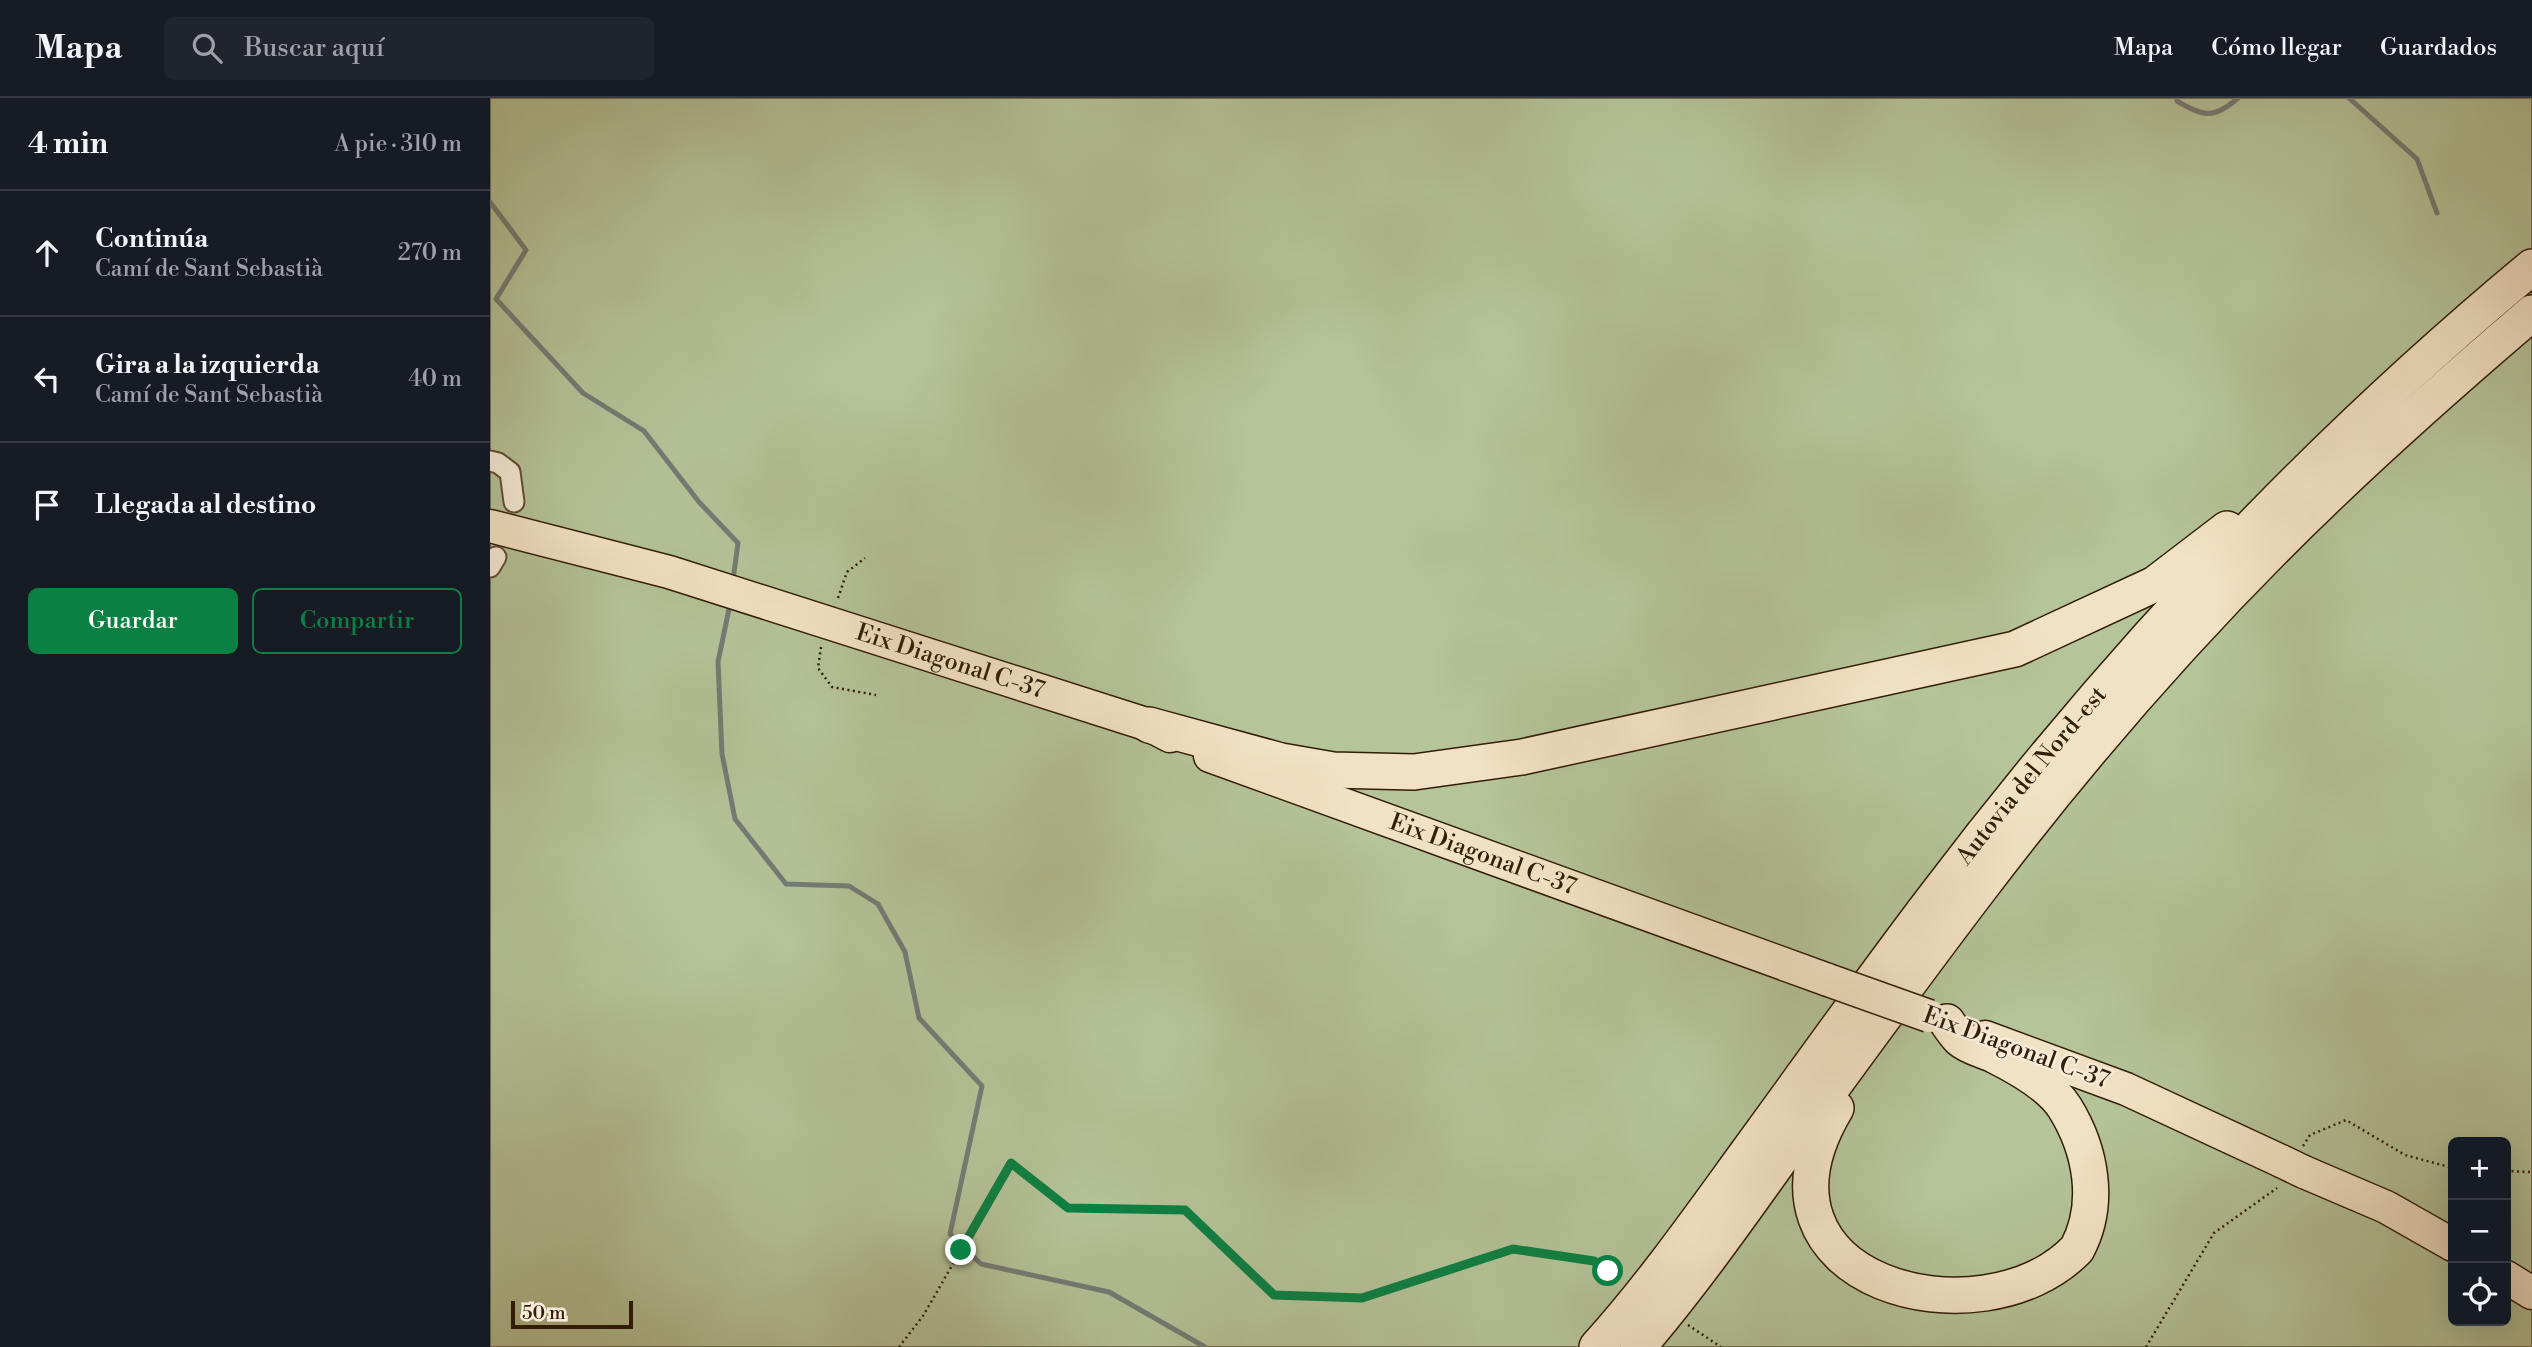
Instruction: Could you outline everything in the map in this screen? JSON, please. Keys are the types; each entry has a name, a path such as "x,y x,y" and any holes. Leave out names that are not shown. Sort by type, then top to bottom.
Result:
{"highway":[{"name":"Autovia del Nord-est","path":"1597,1347 1688,1235 1936,895 2037,767 2122,669 2311,465 2460,327 2532,267"},
{"name":"Autovia del Nord-est","path":"1638,1347 1751,1202 1819,1105 1985,881 2079,764 2272,551 2395,433 2532,313"},
{"path":"1149,725 1281,761 1333,771 1414,772 1522,757 2015,649 2155,584 2311,465"},
{"name":"Eix Diagonal C-37","path":"490,526 669,572 1149,725 1206,754 2126,1089 2291,1167 2386,1208 2448,1242"},
{"path":"1889,1315 1877,1310 1857,1294 1838,1274 1823,1249 1814,1226 1810,1178 1824,1128 1850,1085 1971,919 1985,881"},
{"path":"1938,1019 1962,1041 2027,1074 2064,1105 2086,1152 2091,1180 2090,1209 2085,1233 2068,1265 2053,1285 2029,1305 1993,1323"},
{"path":"2511,1280 2532,1293"}],"street":[{"path":"490,461 498,463 510,472 514,502"}],"path":[{"path":"838,598 848,572 865,558"},
{"path":"821,647 818,668 832,687 876,695"},
{"path":"2146,1347 2214,1233 2291,1167 2309,1135 2346,1120 2405,1155 2448,1167"},
{"path":"899,1347 923,1316 1011,1163 1068,1208 1185,1210 1274,1295 1362,1298 1513,1249 1594,1261 1623,1281"},
{"path":"2511,1171 2532,1172"},
{"path":"1688,1325 1721,1347"}],"green space":[{"path":"490,98 2532,98 2532,1347 490,1347"}],"waterway":[{"path":"2177,98 2177,101 2201,113 2222,110 2238,98"},
{"path":"2349,98 2417,159 2437,213"},
{"path":"490,202 526,250 496,299 583,393 644,431 699,502 738,543 733,580"},
{"path":"730,604 718,662 722,754 735,819 786,884 849,886 878,904 905,952 919,1018 982,1086 950,1234 981,1264 1109,1292 1205,1347"}],"route":[{"path":"961,1250 1011,1163 1068,1208 1185,1210 1274,1295 1362,1298 1513,1249 1594,1261 1608,1271"}]}
